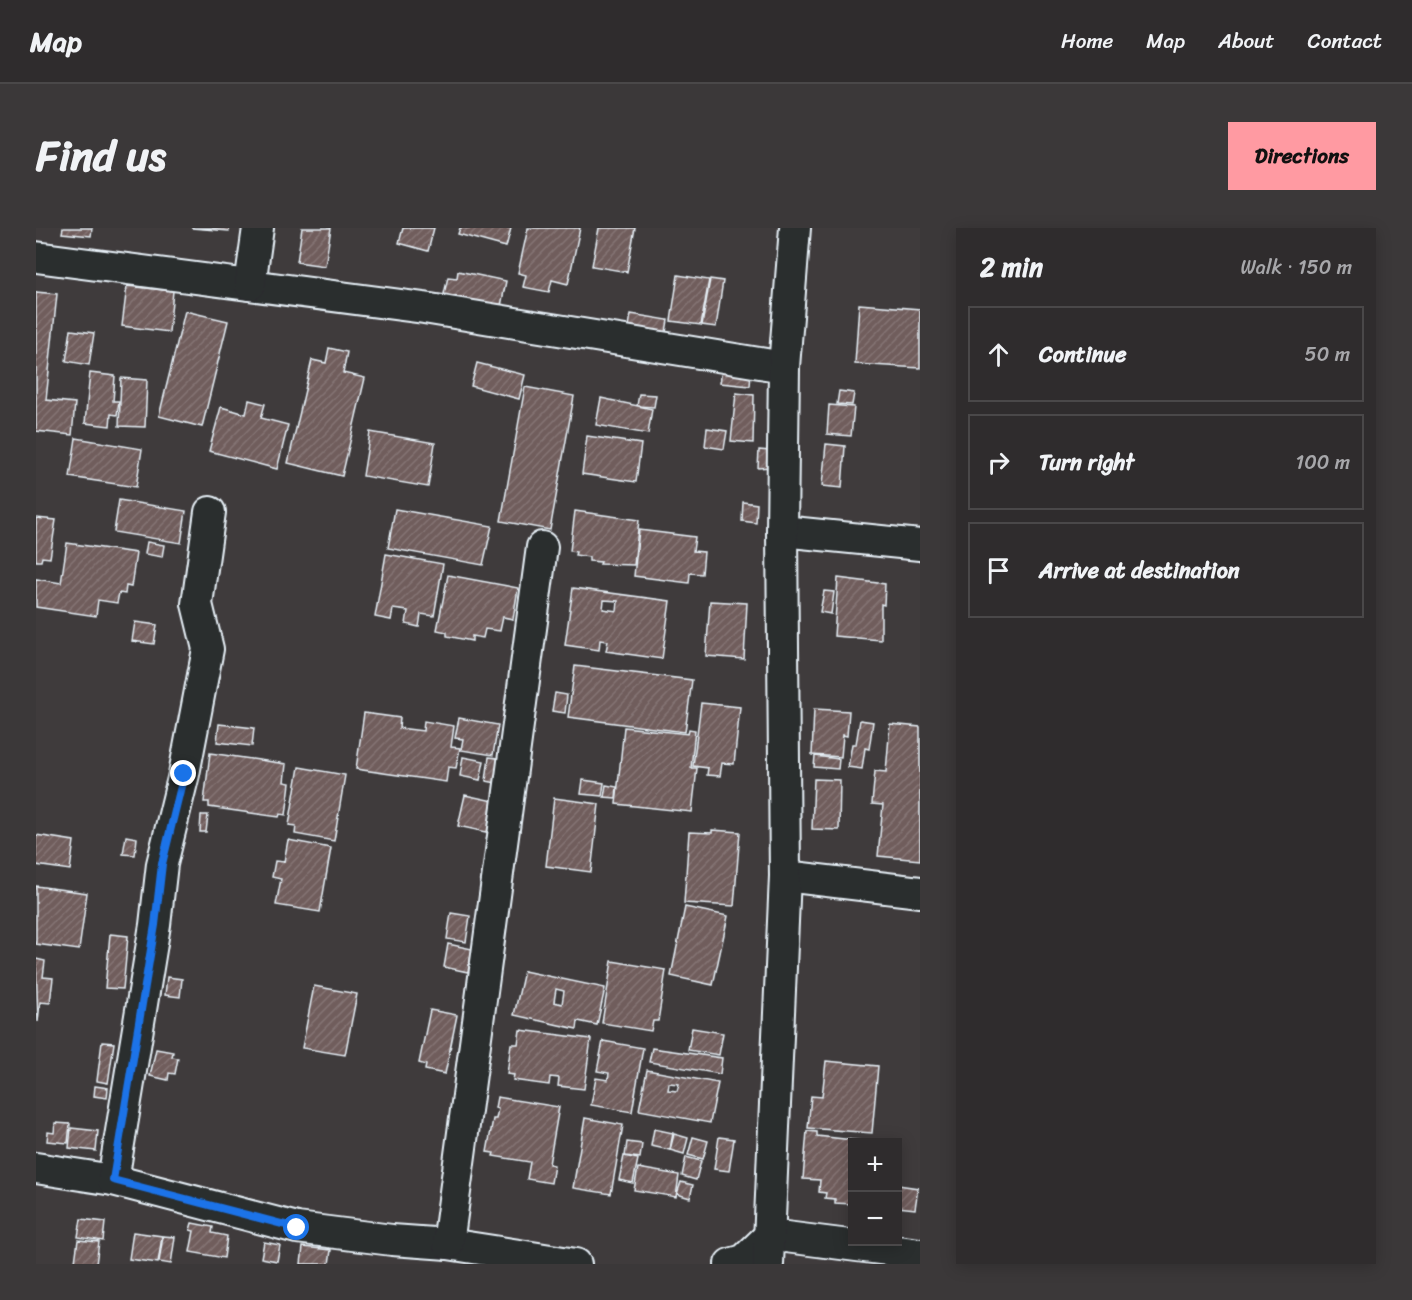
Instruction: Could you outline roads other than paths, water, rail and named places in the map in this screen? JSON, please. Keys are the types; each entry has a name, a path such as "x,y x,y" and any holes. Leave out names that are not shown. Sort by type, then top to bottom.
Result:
{"street":[{"path":"250,285 258,228"},
{"path":"768,1264 785,876 782,531 784,367 795,228"},
{"path":"36,257 424,308 784,367"},
{"path":"113,1180 155,925 162,864 184,774 208,649 197,604 210,512"},
{"path":"782,531 920,545"},
{"path":"448,1244 542,548"},
{"path":"785,876 920,892"},
{"path":"36,1168 113,1180 297,1228 392,1240 448,1244 576,1264"},
{"path":"770,1235 920,1254"},
{"path":"730,1264 744,1260 770,1235"}]}
